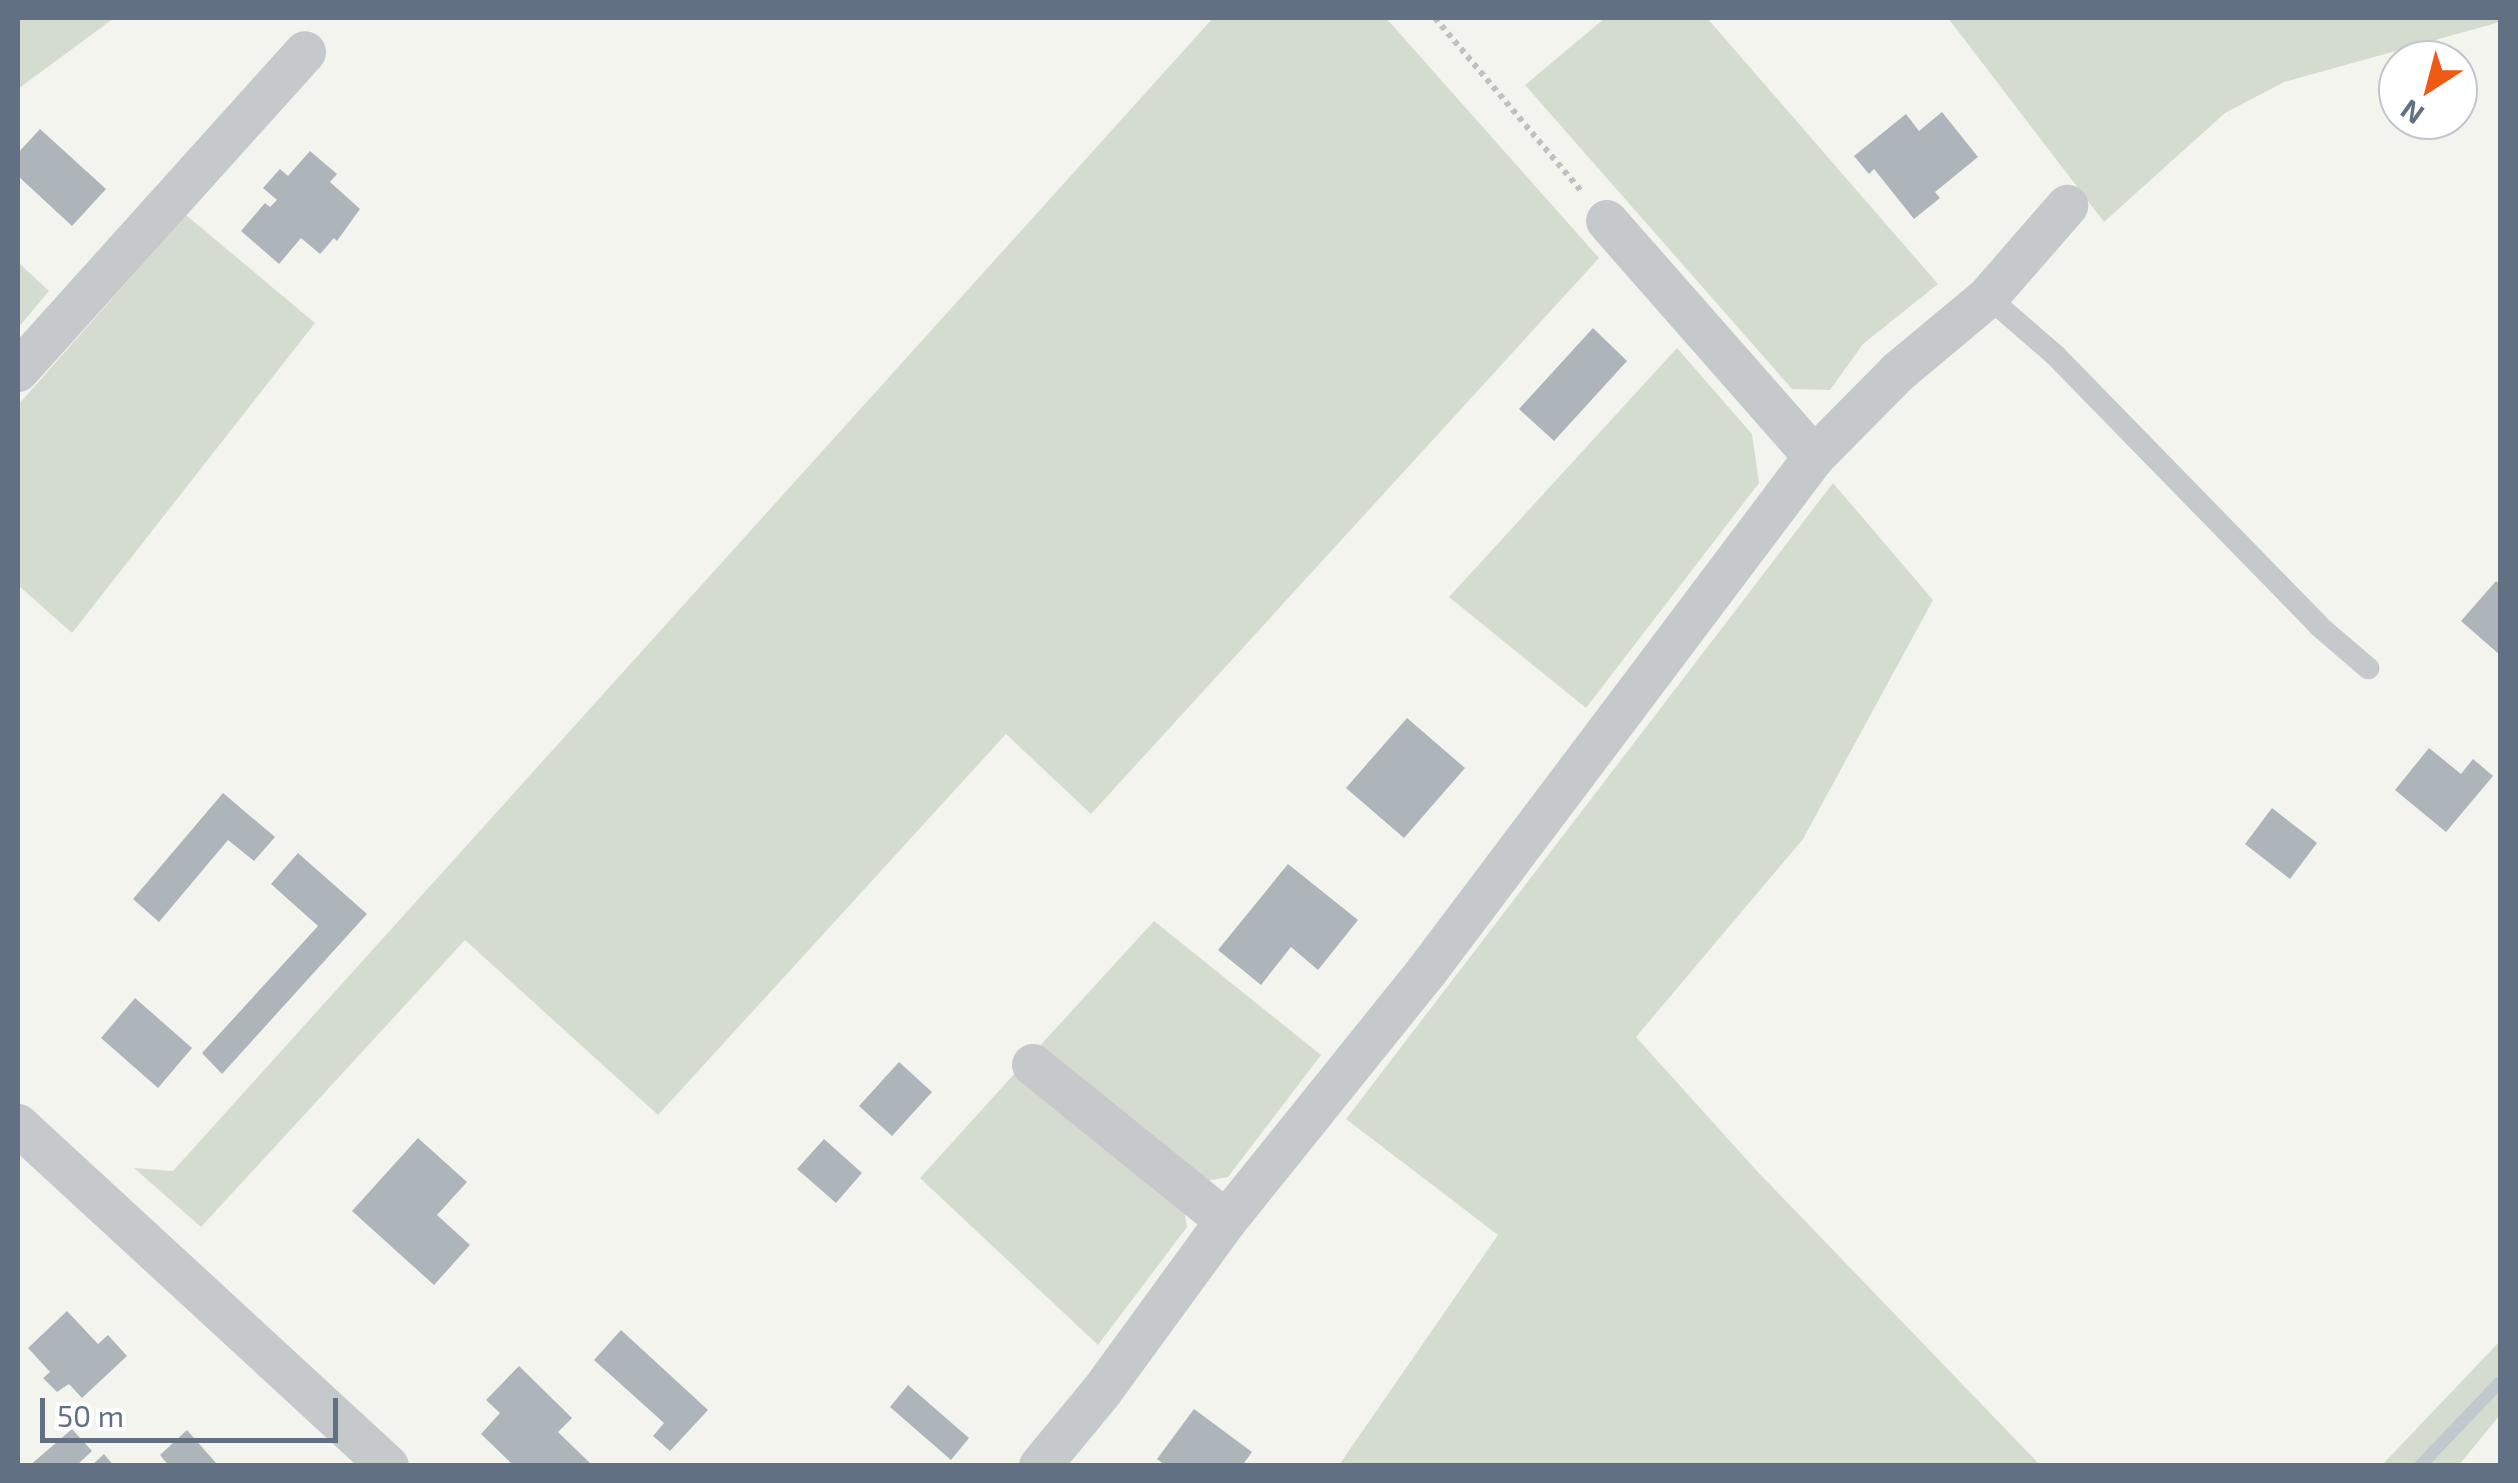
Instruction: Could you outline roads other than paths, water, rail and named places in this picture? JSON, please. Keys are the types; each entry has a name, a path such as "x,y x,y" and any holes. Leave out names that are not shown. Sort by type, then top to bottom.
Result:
{"street":[{"path":"18,371 305,52"},
{"path":"1040,1466 1102,1391 1226,1221 1438,955 1814,457 1898,372 1988,297 2067,206"},
{"path":"1607,220 1814,457"},
{"path":"1033,1066 1226,1221"},
{"path":"18,1125 378,1462"}],"lane":[{"path":"1988,297 2055,355 2320,626 2368,668"}],"waterway":[{"path":"2420,1466 2500,1382"}]}
